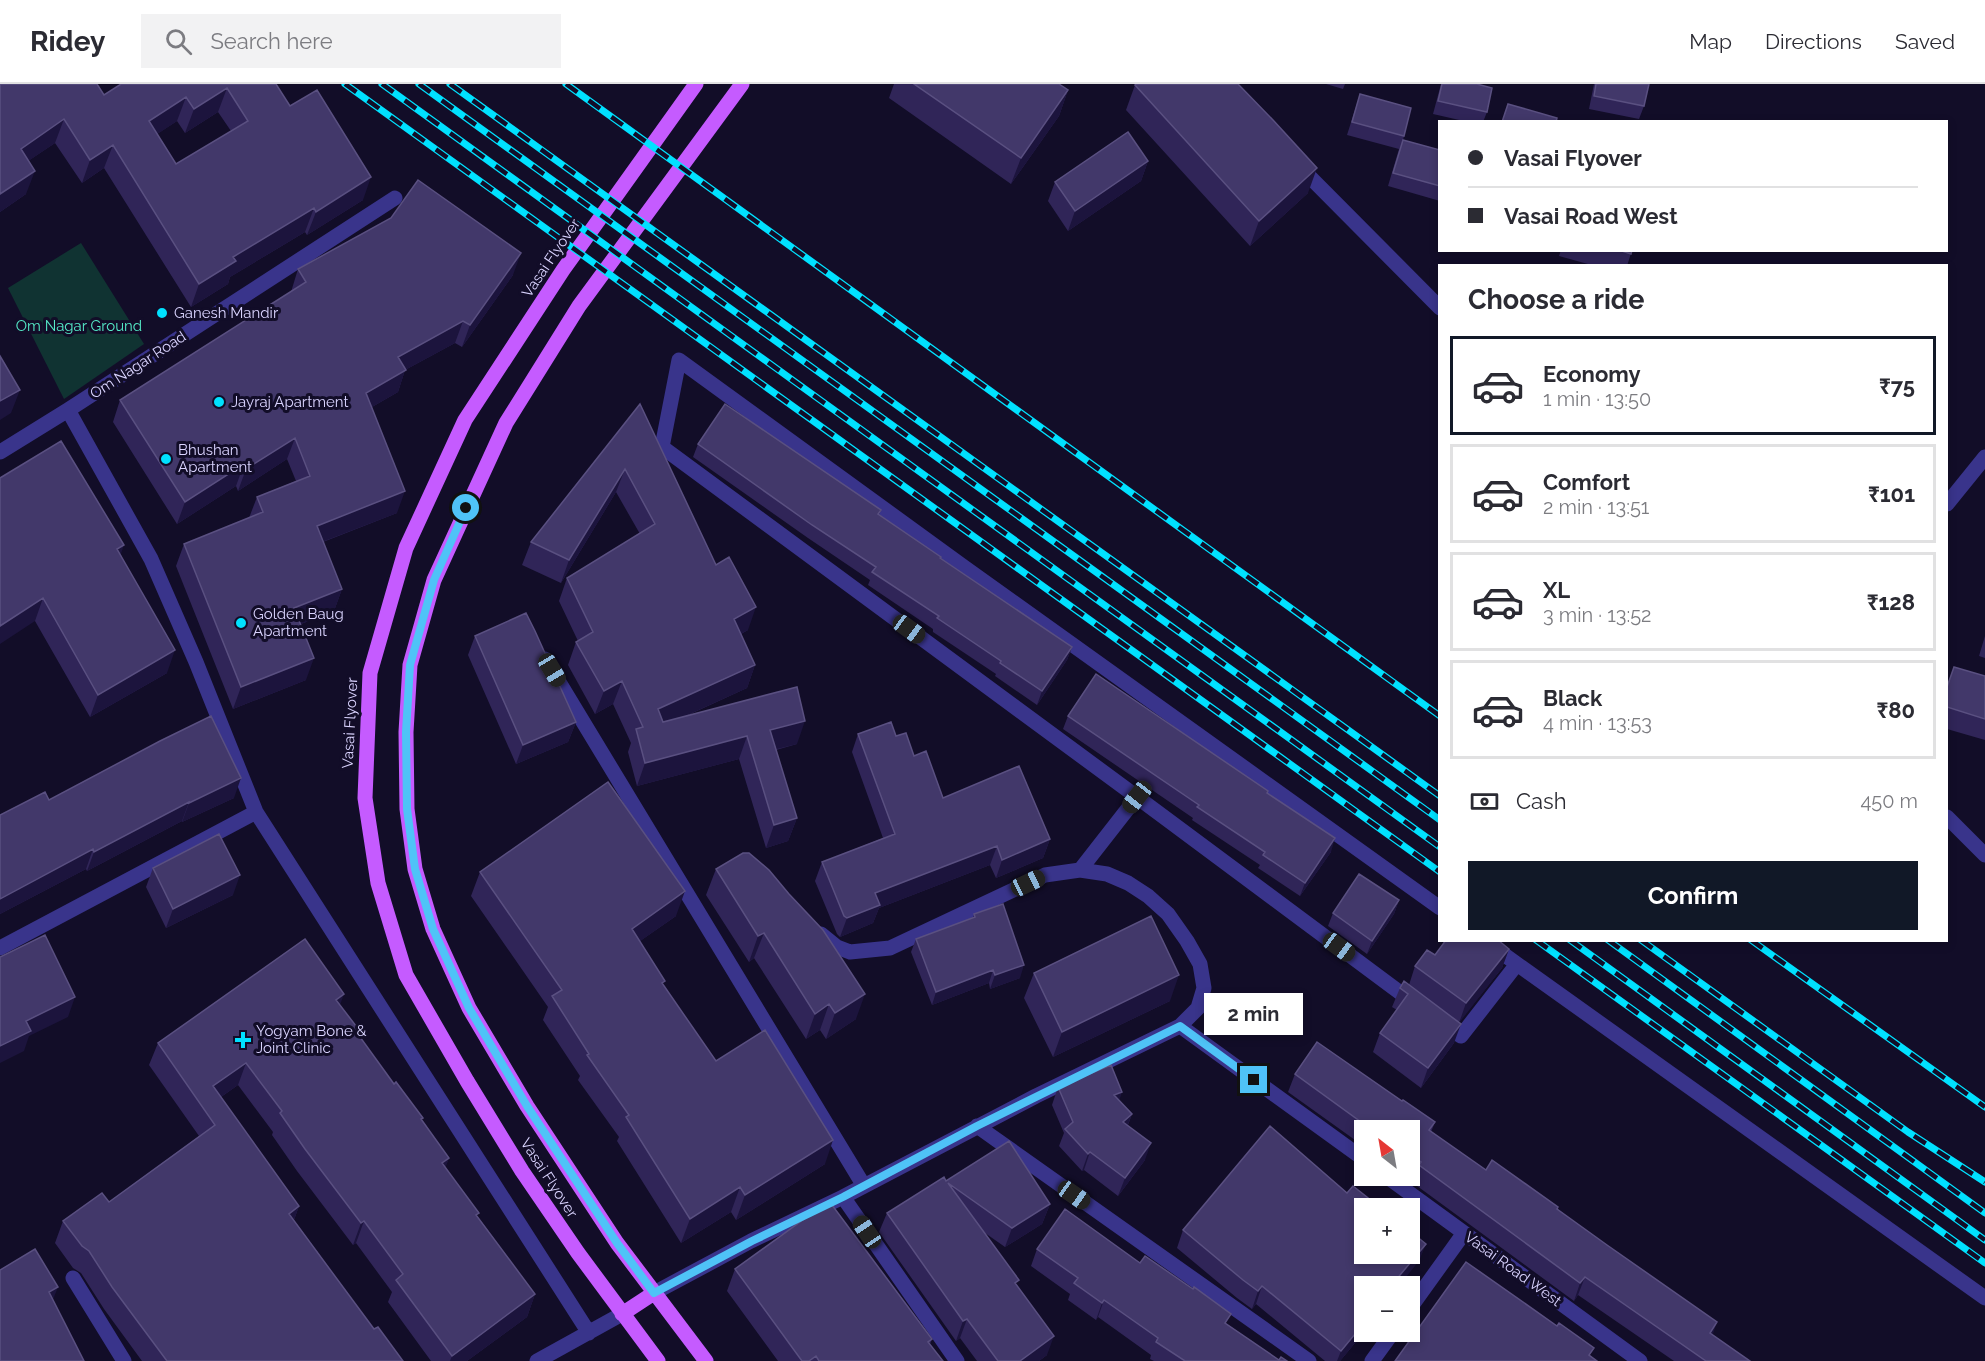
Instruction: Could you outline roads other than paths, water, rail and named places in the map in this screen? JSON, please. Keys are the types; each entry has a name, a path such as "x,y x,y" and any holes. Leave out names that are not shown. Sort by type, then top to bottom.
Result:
{"main road":[{"name":"Vasai Flyover","path":"658,1361 578,1253 522,1171 406,975 378,883 365,798 370,673 406,548 465,420 563,270 696,84"},
{"name":"Vasai Flyover","path":"706,1361 609,1231 527,1106 469,1008 433,929 415,869 407,809 406,732 410,665 434,580 506,423 579,306 742,84"},
{"path":"622,1314 654,1293"}],"street":[{"path":"1291,158 1438,306"},
{"name":"Om Nagar Road","path":"0,452 395,198"},
{"path":"1438,907 679,360 662,447 1426,1012 1461,1036 1517,964"},
{"path":"68,410 151,559 196,662 256,812 589,1333"},
{"path":"1948,503 1985,457"},
{"path":"540,651 864,1186"},
{"path":"1080,870 1137,797"},
{"path":"0,948 256,812"},
{"path":"1948,818 1985,855"},
{"path":"654,1293 977,1126 1180,1026 1198,1008 1204,988 1200,964 1168,914 1148,896 1128,883 1107,874 1080,870 1045,875 890,948 850,952 837,947 821,934"},
{"path":"1487,942 1985,1298"},
{"path":"1180,1026 1354,1153"},
{"path":"977,1126 1309,1361"},
{"name":"Vasai Road West","path":"1400,1186 1640,1361"},
{"path":"843,1197 957,1361"},
{"path":"1420,1294 1464,1233"},
{"path":"74,1278 124,1361"},
{"path":"537,1361 622,1314"},
{"path":"1372,1361 1386,1342"}],"railway":[{"path":"345,84 1438,871"},
{"path":"382,84 1438,846"},
{"path":"419,84 1438,819"},
{"path":"450,84 1438,795"},
{"path":"566,84 1438,715"},
{"path":"1539,942 1985,1263"},
{"path":"1573,942 1985,1240"},
{"path":"1611,942 1985,1213"},
{"path":"1644,942 1908,1132 1985,1182"},
{"path":"1754,942 1985,1107"}],"place":[{"name":"Ganesh Mandir","path":"162,313"},
{"name":"Jayraj Apartment","path":"219,402"},
{"name":"Bhushan Apartment","path":"166,459"},
{"name":"Golden Baug Apartment","path":"241,623"},
{"name":"Yogyam Bone & Joint Clinic","path":"243,1040"}],"park label":[{"name":"Om Nagar Ground","path":"79,326"}]}
